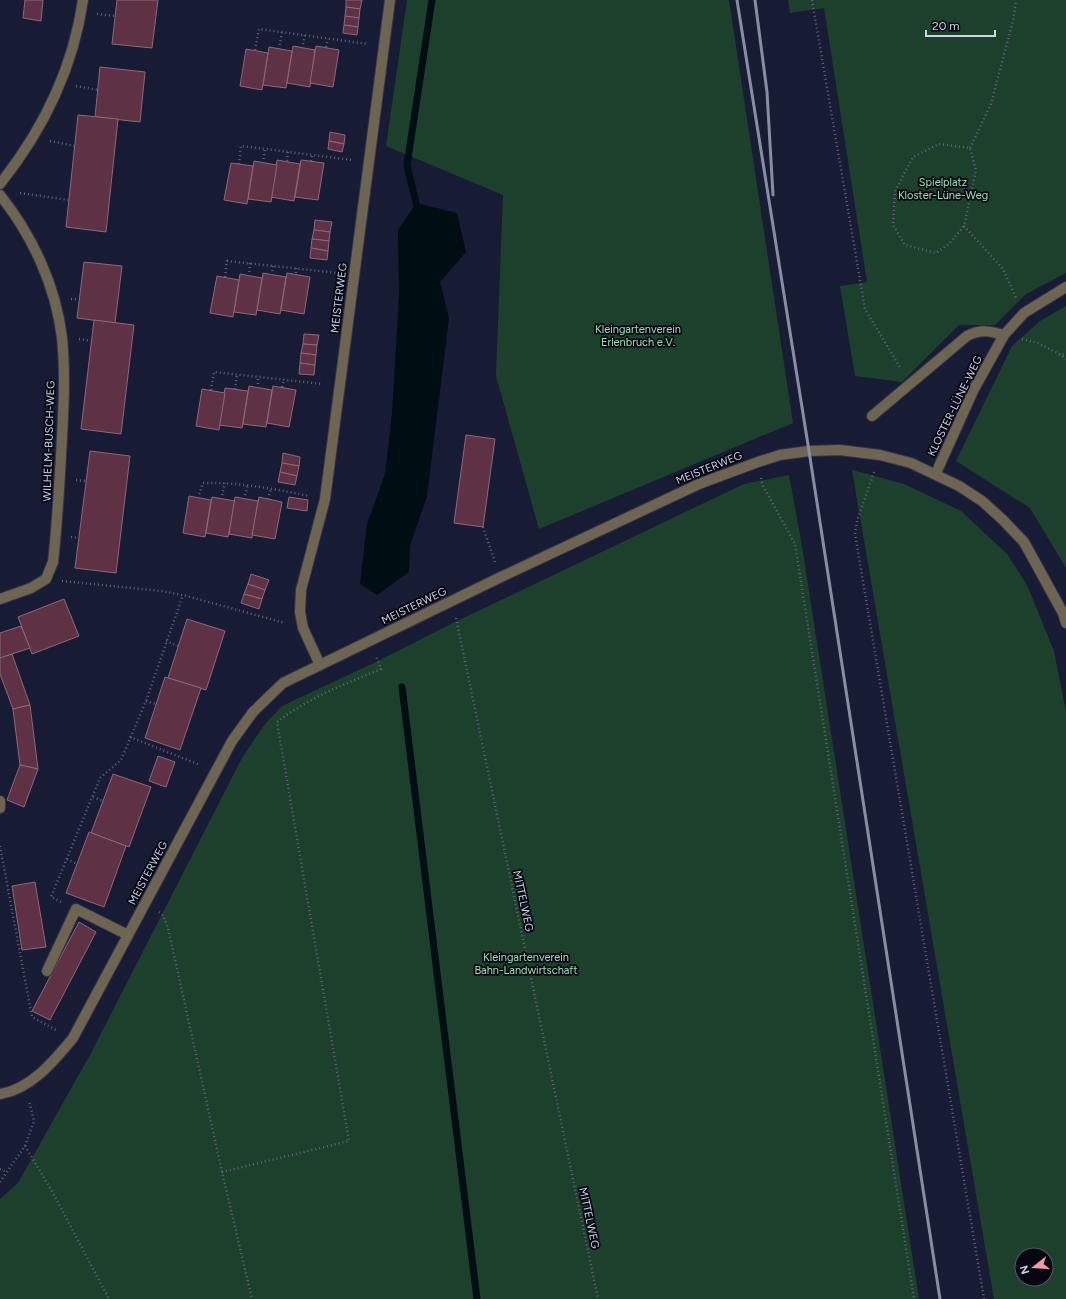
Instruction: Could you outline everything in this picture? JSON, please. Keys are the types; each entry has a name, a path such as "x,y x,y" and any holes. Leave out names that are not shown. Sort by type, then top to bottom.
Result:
{"street":[{"path":"0,184 15,165 48,112 73,49 83,0"},
{"name":"MEISTERWEG","path":"320,665 303,628 300,612 301,590 325,499 390,0"},
{"name":"WILHELM-BUSCH-WEG","path":"0,194 16,216 37,252 53,297 62,337 64,396 56,536 53,562 46,579"},
{"name":"KLOSTER-LÜNE-WEG","path":"936,473 974,389 1004,335 1024,313 1066,287"},
{"path":"872,416 972,334 987,330 1004,335"},
{"name":"MEISTERWEG","path":"0,1094 25,1085 59,1056 72,1038 232,741 253,712 283,683 501,577 699,484 780,455 825,449 859,451 911,463 936,473 959,486 982,501 1003,520 1024,542 1063,613 1066,623"},
{"path":"0,599 31,588 46,579"},
{"path":"0,801 0,808"},
{"path":"46,972 76,909 128,935"}],"path":[{"path":"812,0 865,309 910,384"},
{"path":"970,148 939,144 913,157 895,191 893,225 905,245 936,253 949,244 964,226 976,170 970,148 991,104 1013,22 1016,0"},
{"path":"255,50 259,29 384,47"},
{"path":"278,49 282,32"},
{"path":"302,48 305,36"},
{"path":"326,47 328,39"},
{"path":"32,138 75,146"},
{"path":"239,164 241,146 369,162"},
{"path":"263,163 265,149"},
{"path":"287,162 288,152"},
{"path":"311,161 312,155"},
{"path":"15,192 69,200"},
{"path":"964,226 1002,269 1024,313"},
{"path":"225,277 227,261 354,275"},
{"path":"249,276 250,263"},
{"path":"272,275 273,265"},
{"path":"296,268 296,274"},
{"path":"1004,335 1038,343 1066,359"},
{"path":"1059,354 1066,355"},
{"path":"211,390 214,372 340,386"},
{"path":"235,389 236,374"},
{"path":"258,376 258,388"},
{"path":"282,388 284,379"},
{"path":"880,455 857,521 855,534 984,1299"},
{"path":"758,462 762,484 795,544 914,1299"},
{"path":"198,498 203,483 225,483 248,484 325,499"},
{"path":"221,499 225,483"},
{"path":"244,498 248,484"},
{"path":"268,499 271,489"},
{"path":"482,527 489,549 501,577"},
{"path":"46,579 183,595 265,617"},
{"path":"76,909 51,897 100,778 121,760 146,700 183,595"},
{"name":"MITTELWEG","path":"453,600 598,1299"},
{"path":"166,641 178,646"},
{"path":"222,1172 349,1141 277,722 290,712 332,689 381,669 370,641"},
{"path":"146,700 156,704"},
{"path":"130,737 216,771"},
{"path":"93,797 103,801"},
{"path":"0,846 32,1017 72,1038"},
{"path":"67,859 77,864"},
{"path":"146,902 163,915 168,928 222,1172 252,1299"},
{"path":"0,1182 25,1146 34,1121 25,1085"},
{"path":"25,1146 53,1193 109,1299"},
{"path":"0,1169 8,1172"}],"green space":[{"name":"Kleingartenverein Erlenbruch e.V.","path":"407,0 729,0 793,423 539,529 496,376 503,195 386,146"},
{"name":"Spielplatz Kloster-Lüne-Weg","path":"788,0 1066,0 1066,273 1026,294 995,325 959,325 902,382 855,376 840,286 867,282 824,8 790,13"},
{"path":"1066,306 1066,568 1030,508 956,461 1012,346 1040,321"},
{"path":"852,470 904,484 961,511 1007,554 1027,585 1054,651 1066,712 1066,1299 994,1299"},
{"name":"Kleingartenverein Bahn-Landwirtschaft","path":"789,475 802,546 919,1299 0,1299 0,1199 18,1183 91,1053 242,758 265,724 282,706 744,484"}],"shaded area":[{"path":"416,203 457,213 466,252 440,282 449,318 427,496 410,546 409,572 377,595 360,584 367,524 385,474 392,414 399,295 398,230"}],"building":[{"path":"25,0 43,0 41,21 23,18"},
{"path":"117,0 158,0 152,48 112,44"},
{"path":"346,0 362,0 360,9 346,7"},
{"path":"346,7 360,9 359,18 345,16"},
{"path":"345,16 359,18 358,27 344,25"},
{"path":"344,25 358,27 357,35 343,33"},
{"path":"293,46 315,50 310,87 287,83"},
{"path":"316,46 339,50 333,87 310,83"},
{"path":"269,47 292,51 286,88 263,85"},
{"path":"246,49 268,53 262,90 240,86"},
{"path":"100,67 145,72 140,122 95,117"},
{"path":"78,115 118,119 106,232 66,227"},
{"path":"330,132 345,135 344,144 329,141"},
{"path":"329,141 344,144 342,152 328,149"},
{"path":"277,160 300,164 294,201 271,197"},
{"path":"301,160 324,163 318,200 295,197"},
{"path":"254,161 277,165 271,202 248,199"},
{"path":"231,163 253,166 247,204 224,200"},
{"path":"315,220 332,222 330,232 314,230"},
{"path":"314,230 330,232 329,241 312,239"},
{"path":"312,239 329,241 328,251 311,248"},
{"path":"311,248 328,251 327,260 310,258"},
{"path":"84,262 122,266 115,323 77,318"},
{"path":"263,273 286,277 280,314 257,310"},
{"path":"287,273 310,277 304,314 281,310"},
{"path":"240,274 262,278 256,315 234,312"},
{"path":"217,276 239,280 233,317 210,313"},
{"path":"94,320 134,325 121,434 81,429"},
{"path":"304,334 319,335 317,345 303,344"},
{"path":"303,344 317,345 316,355 301,353"},
{"path":"301,353 316,355 315,365 300,363"},
{"path":"300,363 315,365 314,375 299,374"},
{"path":"249,386 272,390 266,427 243,424"},
{"path":"273,386 296,390 289,427 267,423"},
{"path":"225,388 248,391 242,428 219,425"},
{"path":"202,389 225,393 219,430 196,426"},
{"path":"466,435 495,439 483,527 454,523"},
{"path":"90,451 130,456 116,573 75,568"},
{"path":"283,453 300,457 299,466 282,463"},
{"path":"282,463 299,466 297,476 280,472"},
{"path":"280,472 297,476 295,485 278,482"},
{"path":"189,496 211,500 205,537 183,533"},
{"path":"212,497 235,501 228,537 206,533"},
{"path":"235,497 258,501 252,538 229,534"},
{"path":"259,497 282,502 275,539 252,535"},
{"path":"289,497 308,500 307,511 287,508"},
{"path":"251,574 269,580 265,590 248,584"},
{"path":"248,584 265,590 262,599 244,594"},
{"path":"244,594 262,599 259,609 241,603"},
{"path":"64,599 79,636 32,654 18,617"},
{"path":"187,619 225,631 206,690 168,678"},
{"path":"21,626 30,648 0,658 0,633"},
{"path":"12,654 30,705 13,709 0,674 0,658"},
{"path":"165,677 201,688 180,750 145,738"},
{"path":"30,705 38,769 20,765 13,709"},
{"path":"158,756 175,762 166,787 149,781"},
{"path":"20,765 38,769 24,807 7,800"},
{"path":"113,774 151,787 129,847 91,833"},
{"path":"89,832 126,846 104,907 66,893"},
{"path":"35,882 46,947 22,950 12,886"},
{"path":"79,922 96,932 50,1020 32,1011"}],"waterway":[{"path":"416,203 407,165 432,0"},
{"path":"402,687 477,1299"}],"railway":[{"path":"737,0 809,451 940,1299"},
{"path":"755,0 767,92 773,195"}]}
